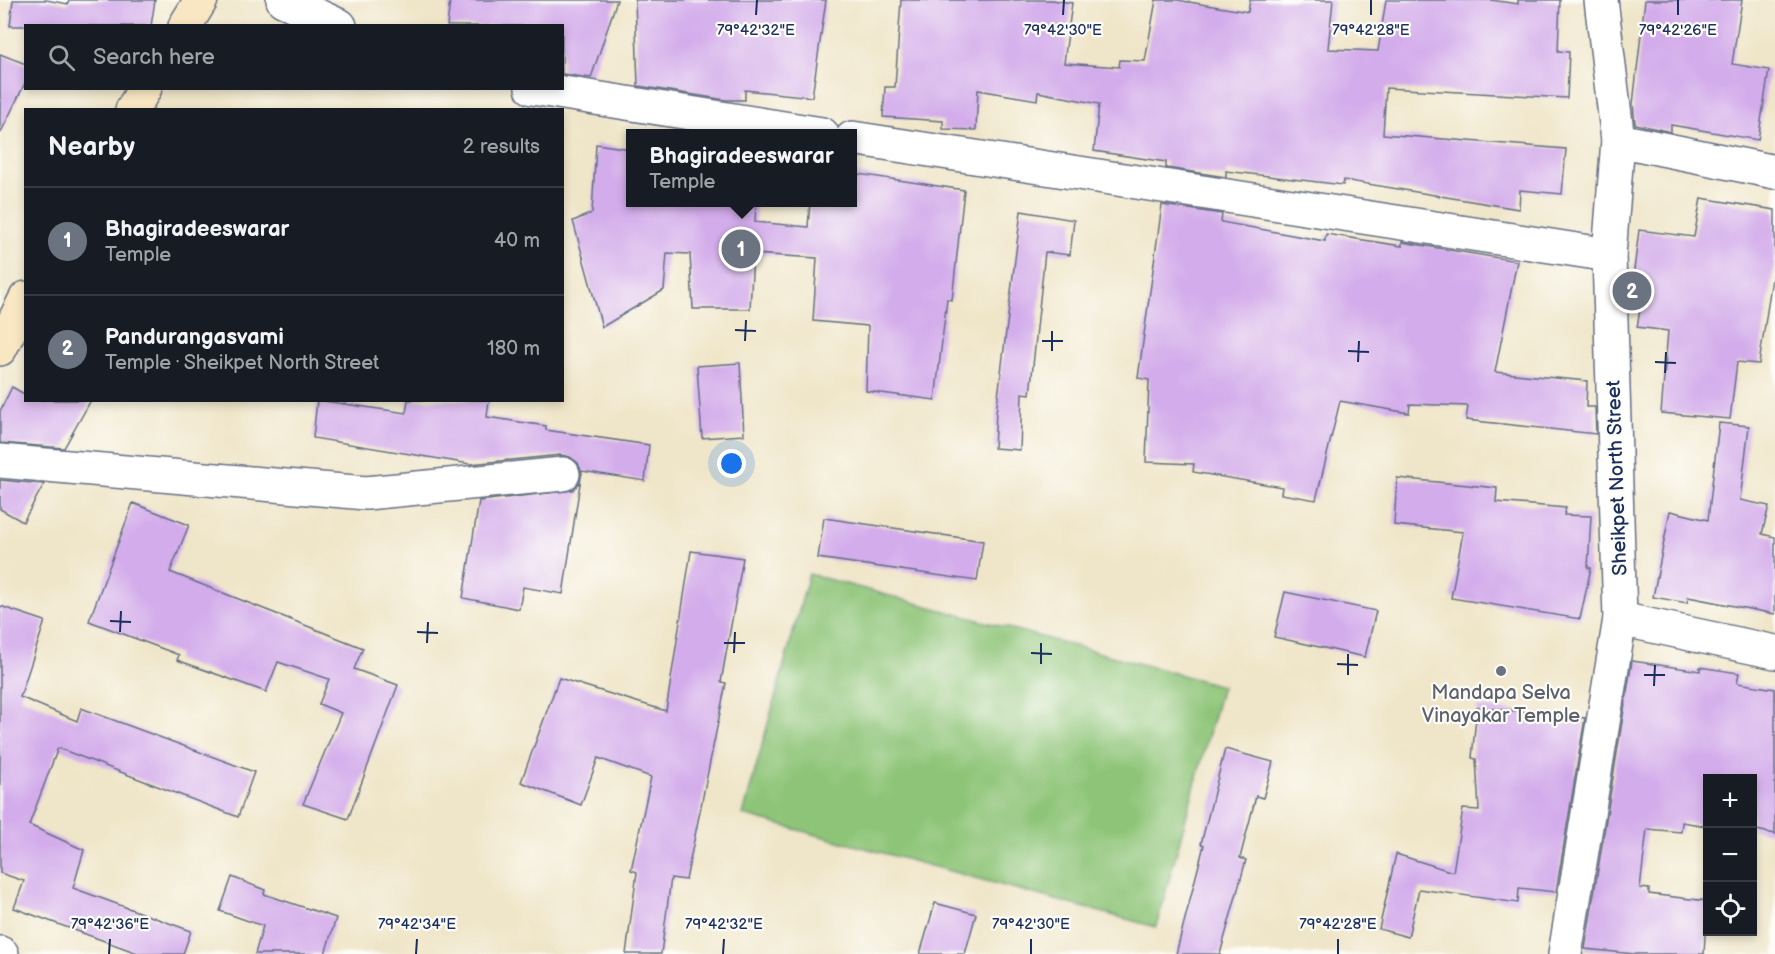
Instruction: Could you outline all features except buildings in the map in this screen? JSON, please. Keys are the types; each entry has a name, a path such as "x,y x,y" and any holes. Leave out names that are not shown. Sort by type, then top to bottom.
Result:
{"main road":[{"path":"186,24 201,0"},
{"path":"133,108 144,90"},
{"path":"0,349 24,302"}],"street":[{"path":"283,0 336,24"},
{"name":"Sheikpet North Street","path":"1565,954 1620,619 1609,255 1618,140 1601,0"},
{"path":"545,90 790,129"},
{"path":"857,139 1609,255"},
{"path":"1618,140 1775,172"},
{"path":"0,461 366,493 563,474"},
{"path":"1620,619 1775,652"}],"green space":[{"path":"809,574 1222,686 1156,927 743,815"}],"place":[{"name":"Bhagiradeeswarar","path":"741,249"},
{"name":"Pandurangasvami","path":"1632,291"},
{"name":"Mandapa Selva Vinayakar Temple","path":"1501,671"}]}
